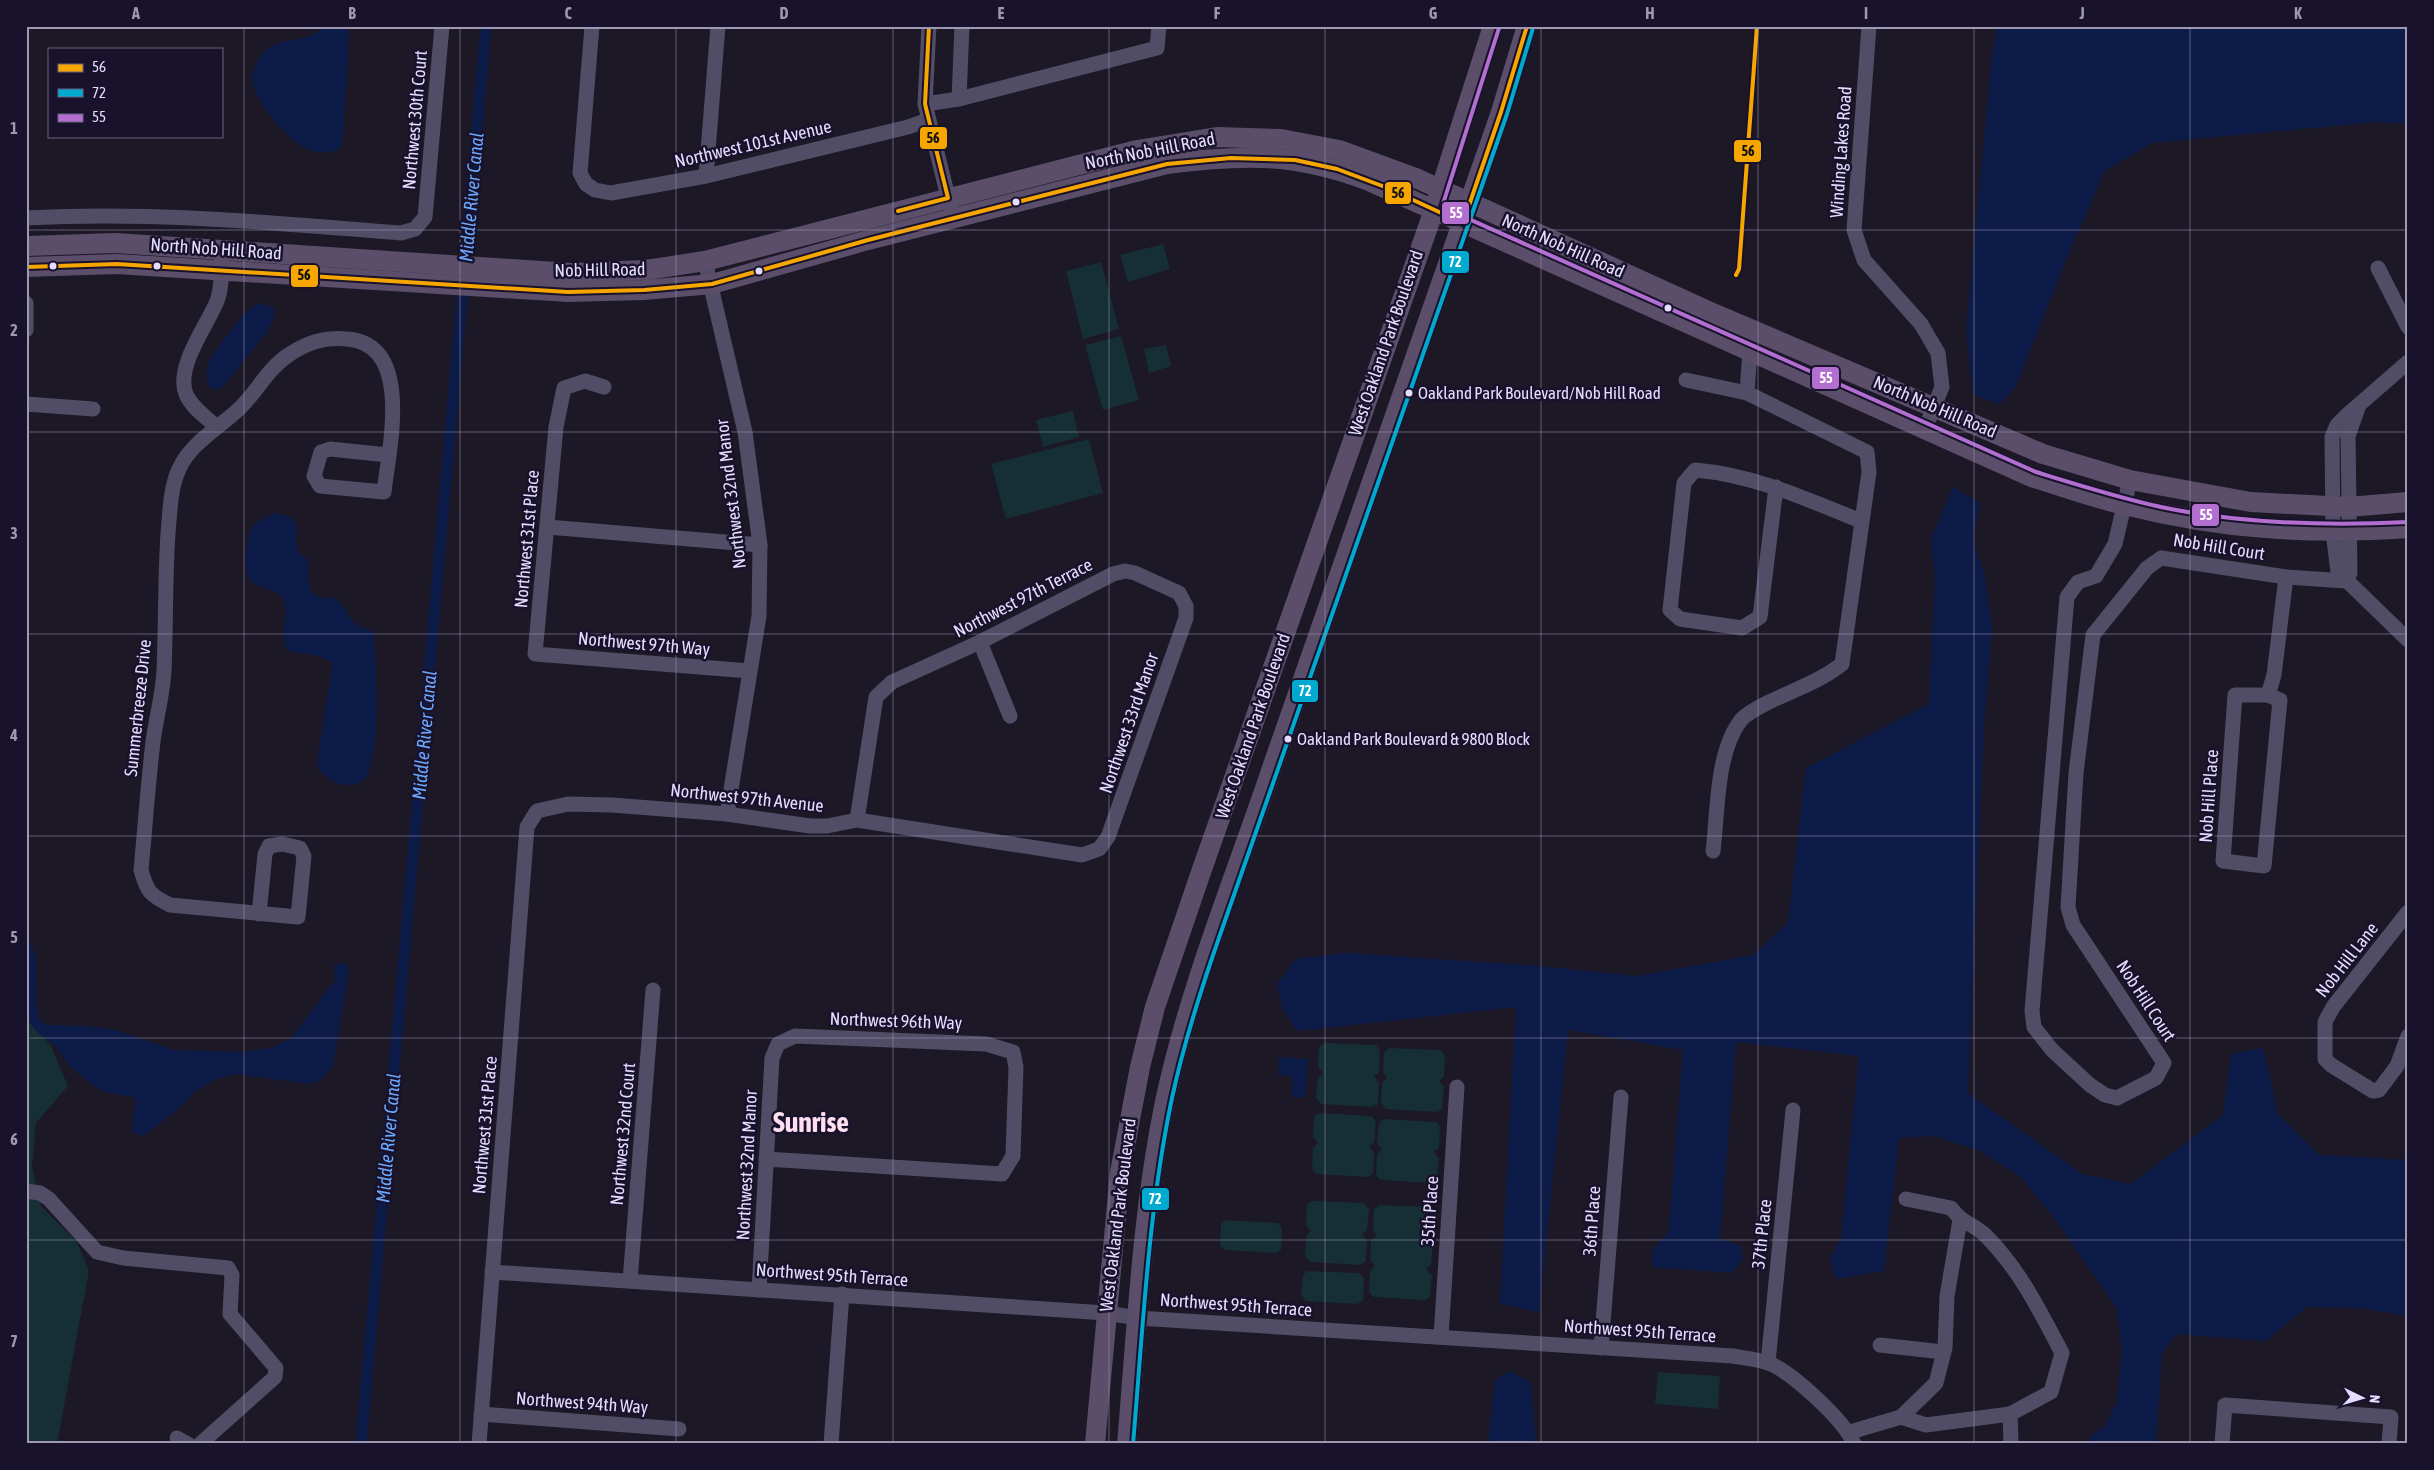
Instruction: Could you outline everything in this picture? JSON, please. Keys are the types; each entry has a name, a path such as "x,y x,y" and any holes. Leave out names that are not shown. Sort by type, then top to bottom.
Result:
{"main road":[{"name":"West Oakland Park Boulevard","path":"1094,1444 1116,1202 1126,1133 1156,1008 1200,875 1441,190 1493,26"},
{"name":"West Oakland Park Boulevard","path":"1127,1444 1155,1159 1166,1097 1191,1002 1470,204 1501,112 1523,31"},
{"name":"North Nob Hill Road","path":"705,261 1137,150 1217,136 1281,139 1339,150 1416,178 1715,314 1935,406 2043,454 2130,480 2251,502 2340,506 2408,502"},
{"name":"North Nob Hill Road","path":"712,284 954,218 1167,164 1218,157 1278,158 1336,169 1434,210 2034,478 2124,505 2184,518 2248,527 2341,532 2408,528"},
{"name":"North Nob Hill Road","path":"26,246 115,243 222,248 440,274 495,278"},
{"name":"Nob Hill Road","path":"495,278 604,274 705,261"},
{"name":"North Nob Hill Road","path":"26,267 116,264 221,270 440,274"},
{"name":"Nob Hill Road","path":"495,278 604,292 712,284"}],"street":[{"name":"Northwest 30th Court","path":"26,218 78,215 172,217 401,233 415,229 425,217 442,26"},
{"name":"Northwest 101st Avenue","path":"592,26 580,173 586,184 595,190 611,194 706,176 908,127 928,120"},
{"path":"706,176 718,26"},
{"path":"929,26 926,104 928,120 954,218"},
{"path":"959,98 962,26"},
{"path":"926,104 959,98 1157,48 1159,26"},
{"name":"Winding Lakes Road","path":"1869,26 1854,230 1864,260 1921,324 1938,353 1942,387 1925,429"},
{"path":"217,427 198,409 186,393 184,380 186,362 218,300 222,248"},
{"name":"Northwest 32nd Manor","path":"705,261 712,284 745,432 760,545 759,616 727,814"},
{"path":"2378,268 2408,327"},
{"path":"26,303 26,330"},
{"name":"Summerbreeze Drive","path":"259,914 265,854 269,846 282,844 300,848 304,856 298,917 259,914 170,905 158,899 146,889 141,870 153,742 164,673 170,509 178,470 192,450 242,407 263,378 289,354 314,340 330,337 356,339 376,351 388,371 392,385 393,417 384,492 320,486 314,476 321,452 330,449 388,455"},
{"path":"1747,393 1750,351"},
{"path":"2408,362 2337,425 2332,437 2341,532 2350,572 2346,581 2408,639"},
{"path":"1686,380 1747,393 1867,452 1868,472 1842,664 1826,677 1765,704 1742,718 1731,736 1725,753 1713,851"},
{"name":"Northwest 31st Place","path":"535,654 556,427 564,388 585,381 604,387"},
{"path":"26,404 94,409"},
{"path":"2340,506 2348,482 2348,445 2352,420 2359,404"},
{"path":"2332,446 2348,445"},
{"path":"1776,487 1760,617 1742,628 1680,619 1670,610 1684,483 1696,470 1721,472 1776,487 1861,520"},
{"name":"Nob Hill Court","path":"2130,480 2115,544 2096,576 2078,582 2067,596 2032,1012 2034,1027 2052,1050 2090,1086 2105,1096 2117,1098 2156,1078 2164,1063 2073,925 2068,907 2076,773 2093,635 2147,568 2161,558 2286,577 2346,581"},
{"path":"548,527 760,545"},
{"name":"Northwest 97th Terrace","path":"856,820 876,697 892,682 980,642 1113,574 1125,571 1134,573 1179,593 1186,606"},
{"path":"2268,695 2274,675 2286,577"},
{"name":"Northwest 33rd Manor","path":"1099,849 1108,837 1186,618 1186,606"},
{"path":"980,642 1010,716"},
{"name":"Northwest 97th Way","path":"535,654 750,671"},
{"name":"Nob Hill Place","path":"2235,695 2268,695 2280,700 2264,866 2223,861 2235,695"},
{"name":"Northwest 97th Avenue","path":"537,811 568,804 612,804 727,814 810,826 826,826 856,820 1082,855 1099,849"},
{"name":"Northwest 31st Place","path":"479,1444 528,827 537,811"},
{"name":"Nob Hill Lane","path":"2408,912 2333,1007 2325,1022 2325,1059 2331,1065 2373,1091 2379,1090 2397,1066 2408,1036"},
{"name":"Northwest 32nd Court","path":"630,1281 653,990"},
{"name":"Northwest 96th Way","path":"766,1159 1002,1174 1013,1156 1016,1067 1013,1052 986,1044 795,1036 778,1044"},
{"name":"Northwest 32nd Manor","path":"759,1290 772,1058 778,1044"},
{"name":"35th Place","path":"1441,1337 1457,1087"},
{"name":"36th Place","path":"1601,1348 1621,1097"},
{"name":"37th Place","path":"1768,1363 1793,1110"},
{"path":"26,1191 40,1193 49,1199 97,1252 122,1258 228,1268 232,1275 230,1314 276,1368 275,1377 200,1444"},
{"path":"1901,1417 1926,1425 2010,1414 2051,1392 2062,1353 2028,1287 1983,1233 1960,1220 1951,1208 1906,1199"},
{"path":"1852,1438 1901,1417 1936,1383 1943,1352 1947,1296 1960,1220"},
{"name":"Northwest 95th Terrace","path":"492,1272 842,1294 1106,1313 1138,1318 1733,1356 1768,1363 1810,1392 1852,1438"},
{"path":"831,1444 842,1294"},
{"path":"1880,1345 1943,1352"},
{"path":"2222,1444 2225,1406 2391,1417 2389,1444"},
{"name":"Northwest 94th Way","path":"482,1414 679,1429"},
{"path":"2010,1414 2011,1444"}],"green space":[{"path":"1163,244 1170,269 1128,282 1120,255"},
{"path":"1101,262 1119,329 1083,339 1066,271"},
{"path":"1121,336 1139,400 1103,410 1085,345"},
{"path":"1166,345 1171,366 1149,373 1144,349"},
{"path":"1073,411 1079,437 1043,447 1036,420"},
{"path":"1089,439 1103,493 1006,519 991,464"},
{"path":"26,994 28,1018 51,1046 68,1086 36,1123 32,1166 40,1205 77,1242 89,1271 57,1444 26,1444"},
{"path":"1324,1043 1376,1045 1380,1051 1379,1072 1374,1076 1379,1083 1378,1104 1372,1107 1321,1104 1316,1098 1318,1078 1323,1073 1318,1067 1319,1047"},
{"path":"1389,1048 1441,1050 1445,1056 1444,1077 1439,1081 1444,1087 1442,1109 1437,1112 1386,1109 1381,1103 1382,1083 1387,1078 1383,1072 1384,1052"},
{"path":"1319,1113 1371,1116 1376,1121 1374,1142 1369,1146 1374,1153 1373,1174 1368,1177 1317,1174 1312,1169 1313,1148 1318,1143 1313,1137 1314,1117"},
{"path":"1383,1119 1436,1122 1440,1127 1439,1148 1434,1152 1439,1159 1437,1180 1432,1183 1381,1180 1376,1175 1377,1154 1382,1149 1377,1143 1379,1123"},
{"path":"1312,1201 1364,1203 1369,1209 1367,1230 1362,1234 1367,1240 1366,1261 1361,1265 1310,1262 1305,1256 1306,1236 1311,1231 1306,1225 1307,1204"},
{"path":"1379,1205 1431,1207 1435,1213 1434,1234 1428,1239 1433,1244 1431,1265 1426,1269 1432,1276 1430,1297 1425,1300 1374,1297 1369,1292 1370,1271 1375,1266 1370,1260 1371,1240 1376,1236 1373,1229 1374,1209"},
{"path":"1226,1220 1278,1223 1282,1229 1281,1250 1276,1253 1225,1250 1220,1245 1221,1224"},
{"path":"1307,1271 1360,1273 1364,1279 1363,1300 1357,1304 1306,1301 1301,1295 1303,1275"},
{"path":"1658,1372 1720,1376 1718,1409 1655,1404"}],"water":[{"path":"323,26 348,26 349,36 343,139 340,149 318,152 302,146 274,120 258,97 253,87 252,78 257,63 263,53 270,47 306,37 315,33"},
{"path":"1997,26 2408,26 2408,124 2375,122 2152,143 2105,171 2070,250 2015,388 2000,404 1973,395 1966,330 1992,55"},
{"path":"261,303 273,307 275,314 267,333 224,387 212,390 207,374 215,351 243,315 255,305"},
{"path":"1953,487 1980,503 1973,542 1984,573 1992,628 1984,725 1968,1093 2082,1174 2131,1184 2223,1115 2231,1054 2263,1048 2278,1114 2319,1155 2408,1160 2408,1316 2361,1308 2307,1307 2266,1341 2176,1334 2162,1353 2156,1444 2087,1444 2090,1437 2105,1426 2117,1401 2122,1350 2117,1309 2058,1223 2020,1176 1980,1151 1934,1136 1899,1138 1884,1271 1836,1279 1830,1258 1841,1239 1859,1056 1736,1042 1720,1239 1740,1245 1743,1259 1732,1273 1652,1267 1653,1249 1669,1231 1683,1050 1568,1030 1539,1312 1500,1304 1516,1007 1297,1031 1282,1007 1277,984 1296,959 1346,953 1540,966 1637,976 1753,955 1788,923 1806,768 1929,704 1935,579 1931,539"},
{"path":"275,513 286,516 296,523 296,545 298,551 309,562 308,577 311,592 320,598 337,599 353,621 372,631 374,636 377,706 375,744 368,774 364,780 353,785 332,781 321,772 317,762 333,663 319,656 288,651 284,638 286,611 283,599 276,592 253,583 246,570 246,555 251,530 262,519"},
{"path":"26,931 36,957 37,1009 40,1020 46,1025 86,1026 115,1030 174,1050 241,1052 271,1048 291,1038 335,980 334,965 346,963 349,970 333,1066 319,1081 309,1084 237,1074 219,1078 196,1091 176,1111 143,1136 134,1133 132,1128 136,1100 133,1097 101,1091 69,1066 56,1046 38,1033 30,1023 26,1002"},
{"path":"1279,1057 1308,1059 1305,1098 1292,1097 1293,1076 1278,1075"},
{"path":"1510,1371 1531,1383 1536,1444 1488,1444 1495,1380"}],"waterway":[{"name":"Middle River Canal","path":"361,1444 486,26"}],"transit line":[{"name":"56","path":"898,211 948,198 925,104 929,26"},
{"name":"56","path":"26,267 117,264 568,292 644,290 712,284 868,240 1167,164 1231,158 1295,160 1337,169 1385,187 1463,223 1501,112 1527,26"},
{"name":"56","path":"1736,275 1739,269 1757,26"},
{"name":"55","path":"1499,28 1442,207 2036,472 2098,491 2191,513 2284,522 2346,524 2408,522"},
{"name":"72","path":"1133,1444 1147,1271 1157,1184 1172,1098 1188,1035 1214,952 1507,114 1533,28"}],"place":[{"name":"Oakland Park Boulevard/Nob Hill Road","path":"1409,393"},
{"name":"Oakland Park Boulevard & 9800 Block","path":"1288,739"}],"district":[{"name":"Sunrise","path":"811,1122"}]}
